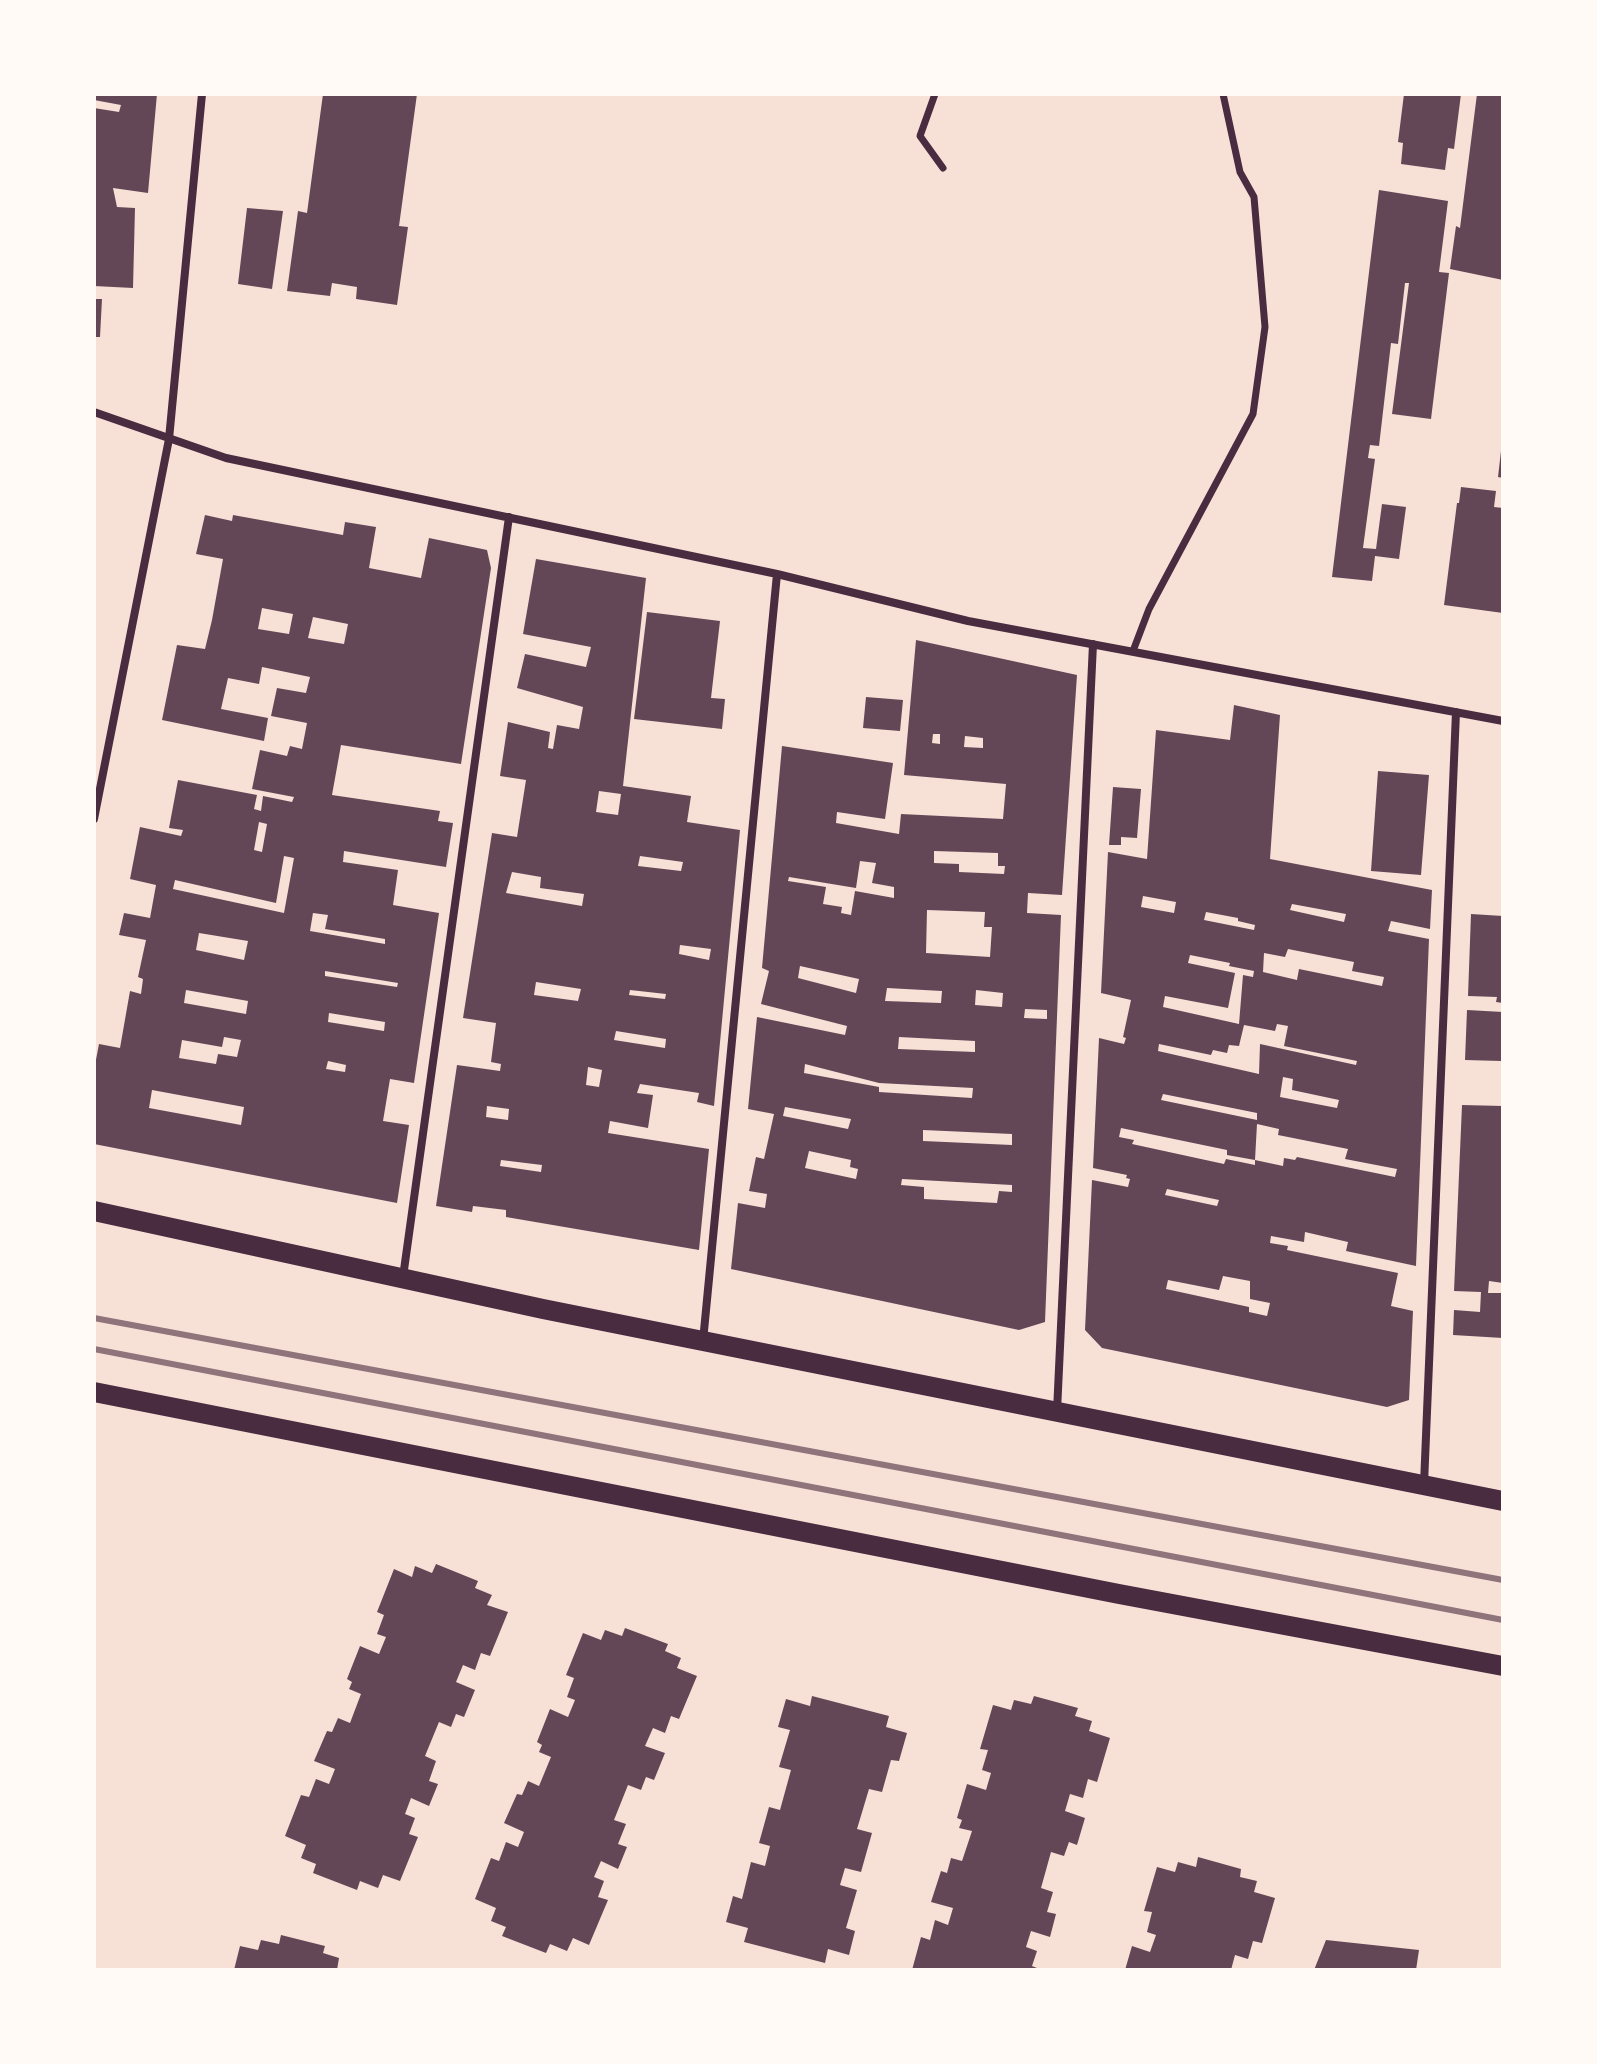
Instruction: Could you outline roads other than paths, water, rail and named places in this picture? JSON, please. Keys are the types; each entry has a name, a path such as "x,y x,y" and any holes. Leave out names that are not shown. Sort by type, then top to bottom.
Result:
{"main road":[{"path":"94,1211 703,1342 1503,1501"},
{"path":"94,1392 1119,1594 1503,1666"}],"street":[{"path":"94,819 169,439 202,94"},
{"path":"935,94 920,136 943,168"},
{"path":"1133,651 1149,609 1253,414 1265,327 1254,197 1240,172 1223,94"},
{"path":"94,412 226,458 777,574 968,621 1501,719"},
{"path":"402,1279 509,517"},
{"path":"703,1342 777,574"},
{"path":"1057,1413 1093,644"},
{"path":"1424,1485 1456,712"}],"railway":[{"path":"94,1318 1503,1580"},
{"path":"94,1349 1503,1620"}]}
